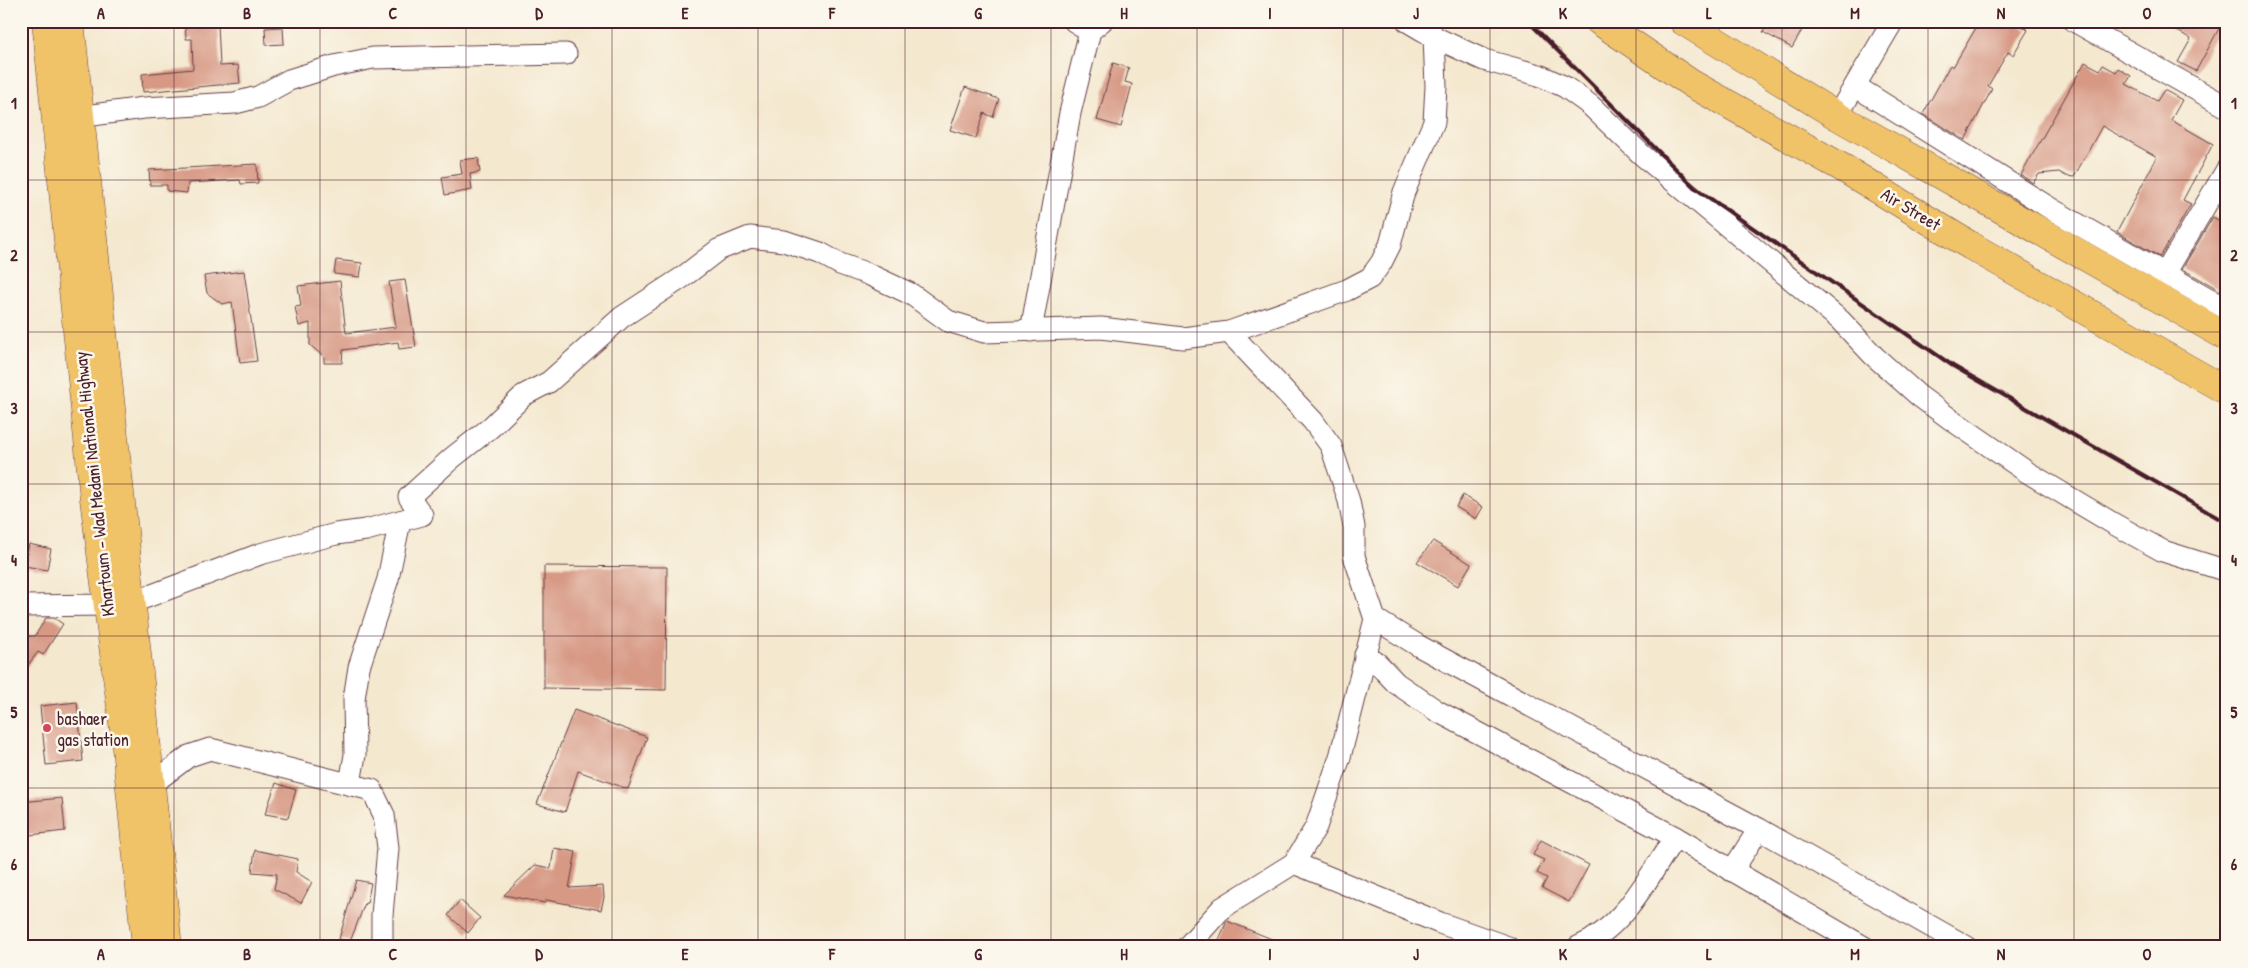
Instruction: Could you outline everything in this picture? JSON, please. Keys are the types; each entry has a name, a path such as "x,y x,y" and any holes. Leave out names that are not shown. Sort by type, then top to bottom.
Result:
{"main road":[{"name":"Khartoum - Wad Medani National Highway","path":"46,21 94,499 119,604 152,784 168,947"},
{"name":"Khartoum - Wad Medani National Highway","path":"70,21 119,604 125,738 146,947"},
{"name":"Air Street","path":"1599,21 1692,84 1843,168 1971,246 2227,391"},
{"path":"1683,21 1837,116 2158,284 2227,337"}],"street":[{"path":"1407,21 1430,29 1484,60 1540,75 1565,87 1590,105 1642,155 1840,320 1874,356 1919,396 2027,472 2114,524 2163,551 2227,571"},
{"path":"1837,116 1893,21"},
{"path":"2074,21 2227,107"},
{"path":"1032,331 1070,113 1088,24"},
{"path":"21,606 119,604 260,554 336,534 366,530 422,515 410,497 524,396 549,382 622,317 682,277 718,250 750,237 784,241 820,253 840,264 868,274 911,294 948,321 984,332 1101,328 1183,338 1229,332 1348,290 1370,278 1381,263 1390,245 1404,192 1434,122 1436,86 1430,29"},
{"path":"78,116 144,108 235,103 258,97 289,80 334,66 373,58 566,54"},
{"path":"1855,86 2053,210 2158,284 2227,309"},
{"path":"2158,284 2227,168"},
{"path":"1187,947 1222,908 1294,863 1316,827 1340,757 1374,619 1354,556 1354,527 1351,509 1331,446 1301,408 1229,332"},
{"path":"350,783 355,755 354,699 358,667 388,578 400,521"},
{"path":"1374,619 1419,646 1759,830 1967,947"},
{"path":"1365,655 1377,663 1396,683 1437,711 1675,837 1864,947"},
{"path":"152,784 189,756 210,749 372,790 384,815 388,848 382,915 382,947"},
{"path":"1732,870 1759,830"},
{"path":"1578,947 1593,941 1623,914 1675,837"},
{"path":"1294,863 1440,923 1508,947"}],"building":[{"path":"185,21 213,21 213,24 218,24 220,66 238,65 240,83 143,92 142,74 193,69 192,39 186,39"},
{"path":"1771,21 1807,21 1792,48 1763,32"},
{"path":"1980,21 2013,21 2028,30 2013,55 2008,52 1988,86 1992,89 1965,140 1923,114 1950,65 1953,67"},
{"path":"2161,21 2223,21 2196,71 2178,62 2191,39"},
{"path":"283,27 284,44 266,45 265,28"},
{"path":"2085,62 2100,70 2103,65 2116,72 2118,68 2131,76 2126,84 2157,101 2164,90 2182,100 2171,120 2213,144 2183,200 2191,204 2160,257 2117,232 2157,157 2102,126 2074,177 2066,176 2059,172 2039,174 2033,183 2021,175"},
{"path":"1113,63 1129,68 1125,82 1132,84 1121,127 1097,120"},
{"path":"965,87 999,99 993,117 984,113 976,138 950,130"},
{"path":"478,158 480,172 470,174 472,190 445,195 442,177 462,174 460,160"},
{"path":"257,164 258,183 241,184 240,180 188,183 187,193 167,191 167,185 150,185 149,170"},
{"path":"2213,217 2227,225 2227,294 2182,269"},
{"path":"336,260 362,263 360,277 334,274"},
{"path":"244,271 257,361 240,363 232,302 222,304 207,293 204,276"},
{"path":"405,280 416,347 399,349 398,342 343,350 342,363 324,363 324,357 310,345 310,323 299,326 295,307 301,306 298,286 340,281 346,333 396,327 389,282"},
{"path":"1463,495 1483,507 1476,519 1456,507"},
{"path":"1433,541 1471,564 1458,586 1417,562"},
{"path":"29,544 51,549 47,570 25,566"},
{"path":"544,566 667,567 666,690 544,688"},
{"path":"46,618 54,618 63,624 43,655 38,652 21,674 21,636 35,636"},
{"path":"77,702 83,761 46,765 40,706"},
{"path":"574,710 647,737 628,789 578,771 565,812 537,804"},
{"path":"276,783 296,790 288,818 265,814"},
{"path":"62,798 65,831 21,836 21,802"},
{"path":"1541,840 1589,865 1569,902 1542,888 1547,878 1537,873 1544,860 1533,855"},
{"path":"554,848 576,852 569,888 603,886 604,897 601,910 546,900 545,903 504,895 535,865 551,868"},
{"path":"255,850 298,859 296,872 312,882 301,903 274,889 277,874 252,872"},
{"path":"356,880 371,883 367,903 365,903 350,942 339,939"},
{"path":"460,900 480,918 468,933 448,915"},
{"path":"1227,921 1289,946 1289,947 1216,947"}],"railway":[{"path":"1528,21 1695,188 1953,366 2227,523"}],"place":[{"name":"bashaer gas station","path":"47,728"}]}
